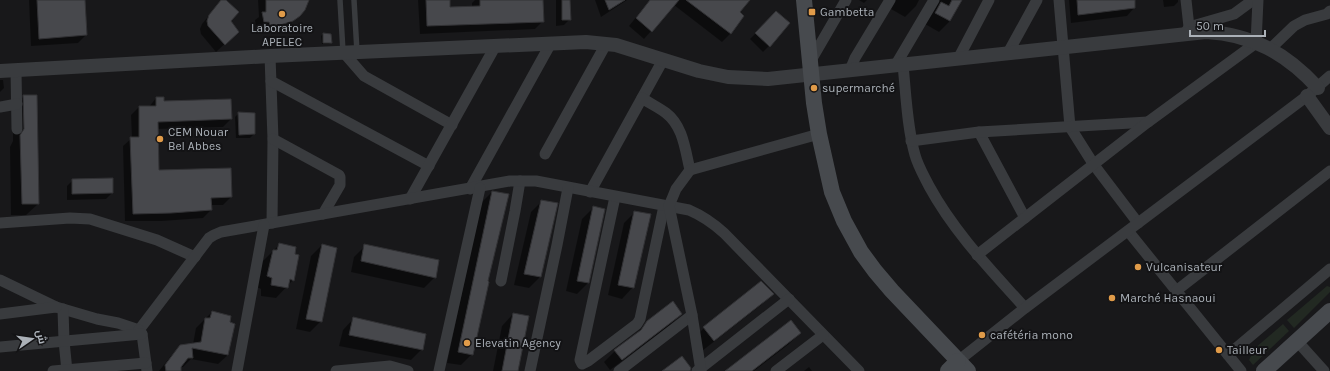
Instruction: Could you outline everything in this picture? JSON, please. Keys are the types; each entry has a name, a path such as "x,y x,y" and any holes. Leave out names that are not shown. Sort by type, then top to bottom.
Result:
{"main road":[{"path":"804,0 819,134 832,192 844,221 861,252 892,291 958,368"},
{"path":"1264,371 1330,311"}],"street":[{"path":"811,68 846,0"},
{"path":"850,70 855,58 890,0"},
{"path":"934,0 899,65 915,157 935,197 954,226 977,255 1025,308"},
{"path":"958,59 989,0"},
{"path":"1008,54 1037,0"},
{"path":"1059,0 1070,127 1094,165 1138,223"},
{"path":"1186,0 1186,31"},
{"path":"1186,31 1234,14 1253,0"},
{"path":"1256,42 1258,0"},
{"path":"1270,49 1294,26 1305,20 1327,14 1330,11"},
{"path":"0,71 270,56 352,56 496,45 586,42 616,45 700,71 728,76 768,79 811,68 850,70 1008,54 1186,31 1223,33 1256,42 1294,64 1304,73 1323,84"},
{"path":"977,255 1148,122 1256,42"},
{"path":"439,371 475,188 551,43"},
{"path":"545,154 606,44"},
{"path":"410,200 496,45"},
{"path":"237,371 268,224 273,139 270,56"},
{"path":"352,56 364,76 452,124"},
{"path":"590,192 663,60"},
{"path":"16,70 17,129"},
{"path":"271,81 429,166"},
{"path":"1323,84 1330,128"},
{"path":"958,368 1025,308 1323,84"},
{"path":"642,98 666,113 676,124 682,136 690,170"},
{"path":"0,107 17,104"},
{"path":"911,141 979,132 1148,122"},
{"path":"979,132 1025,218"},
{"path":"615,197 580,360 582,364 637,324 640,319 667,206 676,189 690,170 819,134"},
{"path":"273,139 340,177 340,185 323,214"},
{"path":"1176,291 1330,171"},
{"path":"501,281 520,180"},
{"path":"53,371 146,367 140,332 195,257 214,235 221,232 520,180 536,181 689,210 700,215 724,233 859,371"},
{"path":"530,371 568,188"},
{"path":"667,206 692,315 700,370"},
{"path":"0,223 90,218 157,240 195,257"},
{"path":"1128,231 1242,371"},
{"path":"1228,355 1330,269"},
{"path":"0,280 60,308 97,319 118,323 140,332"},
{"path":"700,370 789,299"},
{"path":"0,314 60,308"},
{"path":"60,308 67,370"},
{"path":"619,371 692,315"},
{"path":"0,346 64,341 140,332"},
{"path":"776,371 823,334"},
{"path":"1297,341 1324,371"},
{"path":"336,371 390,366 408,371"}],"lane":[{"path":"340,0 352,56"},
{"path":"352,56 354,0"}],"shaded area":[{"path":"1327,286 1330,287 1330,292 1294,328 1287,320"},
{"path":"1283,324 1289,331 1253,365 1249,360 1255,348"}],"building":[{"path":"37,0 85,0 87,35 39,39"},
{"path":"221,0 226,0 239,12 231,21 239,32 225,45 208,26 207,21 209,15"},
{"name":"Laboratoire APELEC","path":"266,0 309,0 305,10 293,21 280,25 270,25 269,22 264,22 262,12 266,12"},
{"path":"426,0 450,0 450,7 480,6 480,0 543,0 544,22 427,26"},
{"path":"562,0 570,0 571,20 562,20"},
{"path":"605,0 625,0 609,10"},
{"path":"650,0 679,0 652,32 636,18"},
{"path":"686,0 750,0 740,12 744,16 731,34"},
{"path":"952,0 962,0 950,21 935,13 941,2 949,6"},
{"path":"1077,0 1135,0 1135,8 1078,15"},
{"path":"776,11 790,23 770,47 755,33"},
{"path":"323,33 331,34 332,43 323,43"},
{"path":"23,95 37,95 39,204 22,204 20,135 24,129"},
{"path":"156,97 164,97 164,101 231,99 232,119 158,122 159,170 231,168 232,197 211,198 212,210 133,214 130,137 139,137 139,106 156,106"},
{"path":"238,112 255,113 255,134 239,135"},
{"path":"113,178 113,193 72,194 72,179"},
{"path":"492,191 509,194 488,281 473,355 458,352"},
{"path":"541,200 558,203 541,277 524,274"},
{"path":"593,206 605,209 589,283 577,281"},
{"path":"634,211 651,214 634,288 618,285"},
{"path":"279,243 296,247 295,254 299,255 294,281 290,279 288,288 271,285 272,278 267,276 273,250 277,250"},
{"path":"322,244 337,248 322,322 306,319"},
{"path":"364,244 439,260 436,278 361,261"},
{"path":"761,281 774,294 714,341 703,327"},
{"path":"673,301 682,314 622,360 614,350 641,330 647,321"},
{"path":"212,311 231,316 230,322 235,324 228,355 192,348 193,358 188,358 181,367 181,371 166,371 165,365 180,345 201,342 205,318 210,318"},
{"path":"513,313 529,316 518,371 502,371"},
{"path":"353,317 426,334 423,350 349,335"},
{"path":"791,320 801,333 752,371 725,371"},
{"path":"682,356 691,368 690,371 662,371"}],"place":[{"name":"Gambetta","path":"812,12"},
{"name":"Laboratoire APELEC","path":"282,14"},
{"name":"supermarché","path":"814,88"},
{"name":"CEM Nouar Bel Abbes","path":"160,139"},
{"name":"Vulcanisateur","path":"1138,267"},
{"name":"Marché Hasnaoui","path":"1112,298"},
{"name":"cafétéria mono","path":"982,335"},
{"name":"Elevatin Agency","path":"467,343"},
{"name":"Tailleur","path":"1219,350"}]}
